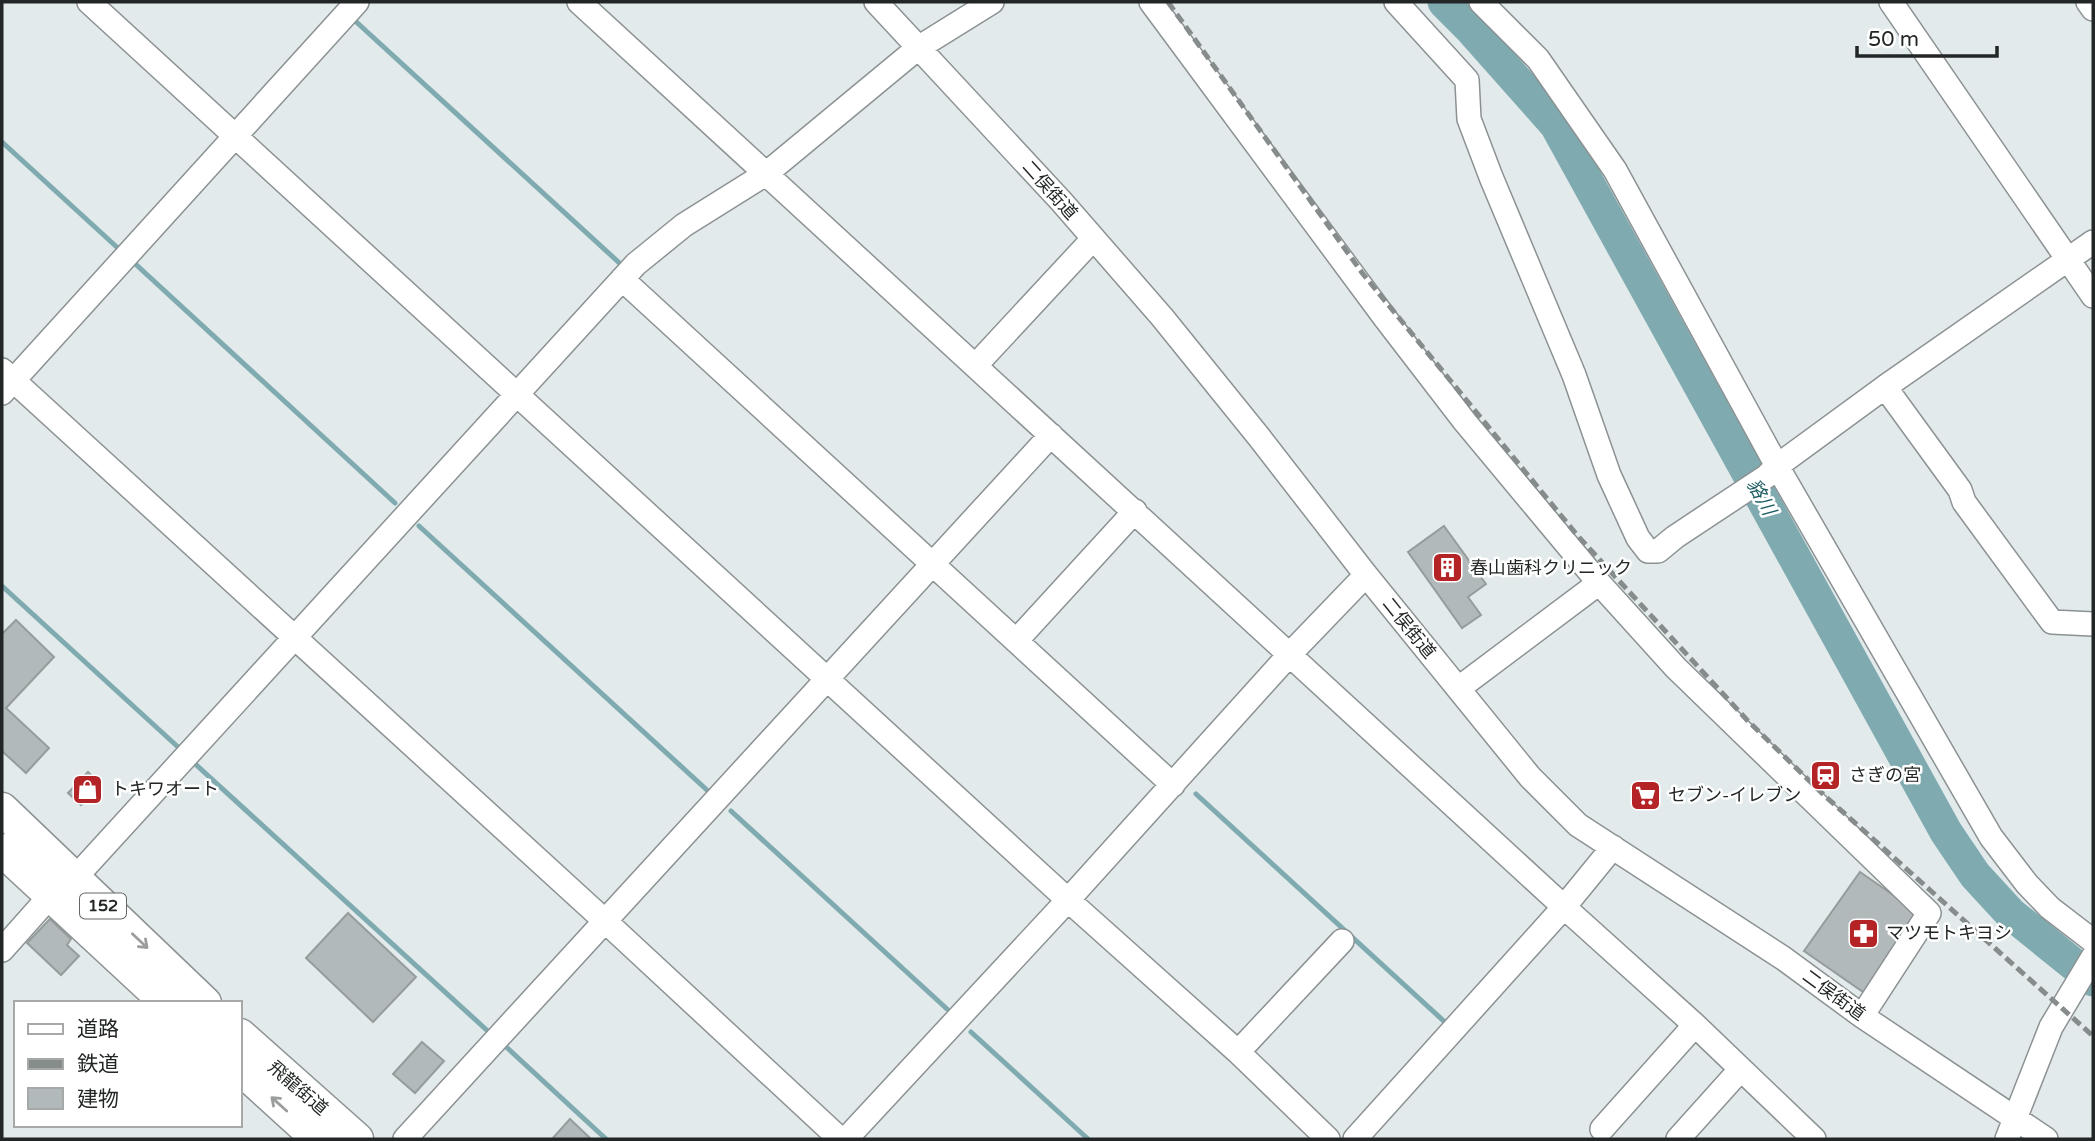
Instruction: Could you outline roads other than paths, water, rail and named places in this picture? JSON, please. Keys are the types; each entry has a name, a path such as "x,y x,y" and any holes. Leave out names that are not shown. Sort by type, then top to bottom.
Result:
{"highway":[{"name":"152","path":"2,809 62,887 165,1001"},
{"name":"152","path":"2,850 62,887 203,1001"},
{"name":"飛龍街道","path":"242,1037 357,1139"},
{"name":"飛龍街道","path":"242,1071 318,1139"}],"street":[{"path":"89,2 1068,900 1238,1052 1328,1139"},
{"path":"357,2 6,381 294,639 840,1139"},
{"path":"579,2 1564,907 1695,1024 1814,1139"},
{"name":"二俣街道","path":"876,2 1061,201 1162,317 1530,777 1578,825 1783,958 2011,1130 2046,1139"},
{"path":"2,950 294,639 627,274 684,225 767,173 918,48 992,2"},
{"path":"1151,2 1457,412 1599,583 1675,668 1929,913 1862,1016"},
{"path":"1396,2 1467,80 1469,119 1574,375 1609,475 1637,538 1648,551 1658,551 1741,494 1885,387 2093,242"},
{"path":"1481,2 1538,59 1615,170 1772,471 1991,837 2027,884 2093,952 2051,1027 2011,1130"},
{"path":"1891,2 2093,296"},
{"path":"2088,2 2093,9"},
{"path":"976,365 1093,239"},
{"path":"627,274 932,565 1021,635 1172,785"},
{"path":"1885,387 1960,490 1964,502 2052,622 2093,624"},
{"path":"405,1139 1051,435"},
{"path":"1021,635 1135,511"},
{"path":"846,1139 1068,900 1290,654 1366,575"},
{"path":"1459,688 1599,583"},
{"path":"1355,1139 1564,907 1613,847"},
{"path":"1238,1052 1342,940"},
{"path":"1602,1129 1695,1024"},
{"path":"1678,1139 1740,1070"}],"waterway":[{"name":"貉川","path":"1444,2 1556,125 1946,832 1975,875 2010,913 2093,980"},
{"path":"352,18 626,269"},
{"path":"2,142 120,250"},
{"path":"130,259 395,503"},
{"path":"419,526 708,791"},
{"path":"2,586 178,747"},
{"path":"193,762 491,1034"},
{"path":"1196,794 1447,1024 1445,1026"},
{"path":"731,811 947,1009"},
{"path":"971,1032 1088,1139"},
{"path":"503,1044 606,1139"}],"railway":[{"path":"1168,2 1363,274 1577,535 1747,720 1825,796 2093,1036"}],"place":[{"name":"春山歯科クリニック","path":"1447,568"},
{"name":"さぎの宮","path":"1826,775"},
{"name":"トキワオート","path":"88,789"},
{"name":"セブン-イレブン","path":"1645,795"},
{"name":"マツモトキヨシ","path":"1863,933"}]}
